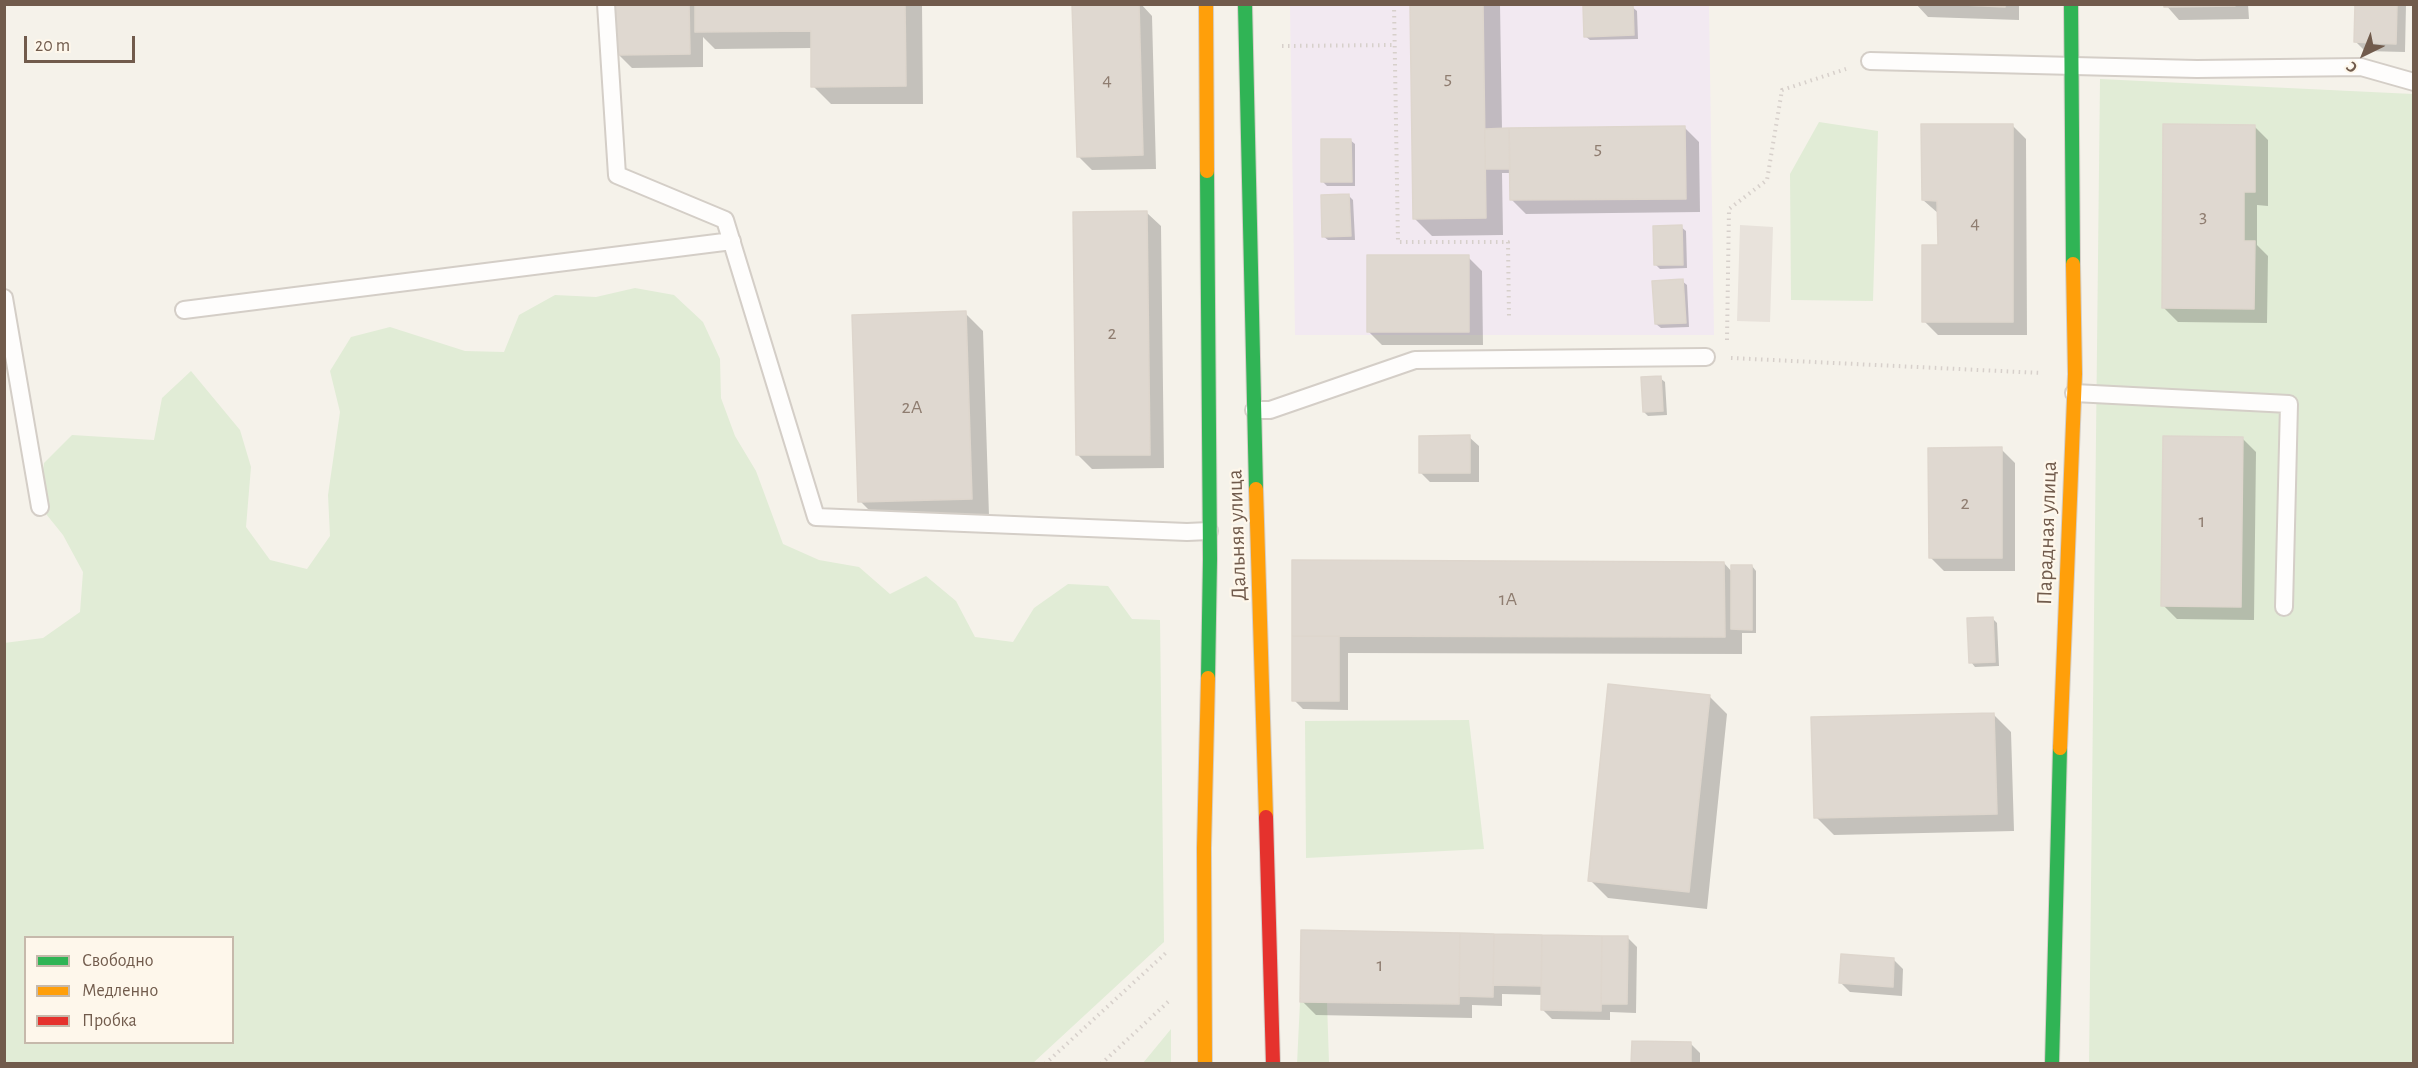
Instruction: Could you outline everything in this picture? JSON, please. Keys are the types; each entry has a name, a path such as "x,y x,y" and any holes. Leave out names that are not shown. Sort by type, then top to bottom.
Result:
{"main road":[{"name":"Дальняя улица","path":"1205,1064 1204,848 1209,531 1206,4"},
{"name":"Дальняя улица","path":"1245,4 1273,1064"},
{"name":"Парадная улица","path":"2052,1064 2060,738 2075,374 2071,4"}],"lane":[{"path":"606,4 617,175 725,220 816,517 1209,531"},
{"path":"1870,61 2197,69 2361,67 2414,82"},
{"path":"184,310 732,241"},
{"path":"4,298 40,507"},
{"path":"1254,410 1270,410 1415,360 1706,357"},
{"path":"2074,393 2289,404 2284,607"}],"path":[{"path":"1394,4 1398,242 1508,242 1509,317"},
{"path":"1280,46 1395,45"},
{"path":"1706,357 1727,342 1729,209 1767,180 1782,90 1870,61"},
{"path":"1706,357 2075,374"},
{"path":"1045,1064 1175,944"},
{"path":"1101,1064 1172,998"}],"shaded area":[{"path":"1290,5 1709,5 1714,335 1295,335"},
{"path":"1740,225 1773,227 1770,322 1737,321"}],"green space":[{"path":"2100,79 2413,94 2413,1063 2089,1064"},
{"path":"1819,122 1878,131 1873,301 1791,300 1790,174"},
{"path":"635,288 674,295 703,322 720,359 721,398 735,436 756,471 783,544 819,560 859,567 890,594 926,576 956,601 975,637 1013,642 1034,608 1068,584 1108,586 1132,619 1160,620 1164,942 1033,1063 5,1063 4,643 43,638 80,612 83,572 63,535 38,504 44,463 72,435 154,440 162,398 191,371 240,430 251,467 246,527 270,560 307,569 330,536 328,495 340,412 330,371 351,337 390,327 465,351 504,352 519,315 555,295 596,297"},
{"path":"1469,720 1484,849 1306,858 1305,721"},
{"path":"1300,1002 1327,1002 1329,1063 1297,1064"},
{"path":"1171,1029 1171,1063 1143,1063"}],"building":[{"path":"615,4 689,4 690,54 617,55"},
{"path":"695,4 905,4 906,86 811,87 811,31 695,32"},
{"path":"1072,4 1139,4 1143,155 1077,157"},
{"path":"1410,4 1483,4 1486,218 1413,219"},
{"path":"1943,4 2005,4 2005,7"},
{"path":"2164,4 2235,4 2235,6 2164,7"},
{"path":"2355,4 2397,4 2396,44 2354,42"},
{"path":"1633,5 1634,35 1584,37 1583,6"},
{"path":"1921,124 2013,124 2013,322 1922,322 1922,245 1938,245 1937,201 1922,200"},
{"path":"2163,124 2255,125 2255,192 2244,192 2244,241 2255,241 2254,309 2162,308"},
{"path":"1685,126 1686,199 1510,200 1509,128"},
{"path":"1509,128 1510,169 1485,169 1485,129"},
{"path":"1321,139 1351,139 1352,182 1321,182"},
{"path":"1349,194 1351,236 1322,237 1321,195"},
{"path":"1147,211 1150,455 1076,455 1073,212"},
{"path":"1682,225 1683,265 1654,265 1653,226"},
{"path":"1367,255 1469,255 1469,332 1367,332"},
{"path":"1683,279 1686,323 1655,324 1652,281"},
{"path":"966,311 972,499 858,502 852,315"},
{"path":"1661,376 1663,411 1643,412 1641,377"},
{"path":"1470,435 1470,473 1419,473 1419,436"},
{"path":"2163,436 2243,437 2241,607 2161,606"},
{"path":"2002,447 2002,558 1929,558 1928,448"},
{"path":"1292,560 1724,562 1725,637 1292,636"},
{"path":"1731,565 1752,565 1752,630 1731,629"},
{"path":"1993,617 1995,662 1969,663 1967,618"},
{"path":"1292,636 1339,636 1339,701 1292,701"},
{"path":"1608,684 1710,695 1689,892 1588,881"},
{"path":"1994,713 1997,814 1814,818 1811,717"},
{"path":"1301,930 1460,933 1459,1004 1300,1002"},
{"path":"1460,933 1494,934 1493,997 1459,996"},
{"path":"1494,934 1542,935 1541,986 1493,985"},
{"path":"1542,935 1602,936 1601,1011 1541,1010"},
{"path":"1602,936 1628,936 1627,1004 1601,1004"},
{"path":"1841,954 1894,958 1893,987 1839,983"},
{"path":"1632,1041 1691,1042 1691,1064 1631,1064"}],"traffic: fast":[{"path":"1245,4 1256,489"},
{"path":"2071,4 2073,264"},
{"path":"1207,171 1210,559 1208,678"},
{"path":"2052,1064 2060,748"}],"traffic: slow":[{"path":"1206,4 1207,171"},
{"path":"2060,748 2075,374 2073,264"},
{"path":"1256,489 1266,817"},
{"path":"1205,1064 1204,848 1208,678"}],"traffic: jam":[{"path":"1266,817 1273,1064"}]}
